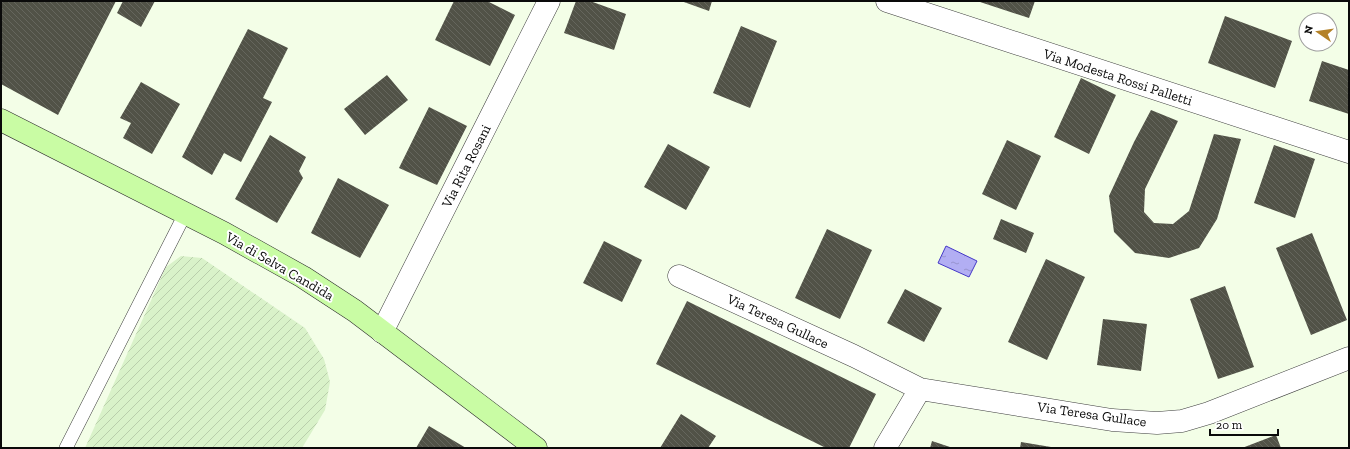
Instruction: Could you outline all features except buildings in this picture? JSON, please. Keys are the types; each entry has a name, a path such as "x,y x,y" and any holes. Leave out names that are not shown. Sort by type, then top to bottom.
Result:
{"street":[{"name":"Via Rita Rosani","path":"382,332 549,1"},
{"name":"Via Modesta Rossi Palletti","path":"887,1 1349,152"},
{"name":"Via di Selva Candida","path":"1,120 231,237 303,277 330,294 382,332 536,448"},
{"name":"Via Teresa Gullace","path":"679,276 854,356 920,389 1112,420 1169,423 1182,421 1209,413 1349,358"},
{"path":"885,448 920,389"}],"lane":[{"path":"66,448 185,214"}],"green space":[{"path":"181,256 202,258 305,328 324,359 330,382 325,410 302,448 85,448 166,267"}],"water":[{"path":"946,246 977,261 969,277 938,263"}]}
